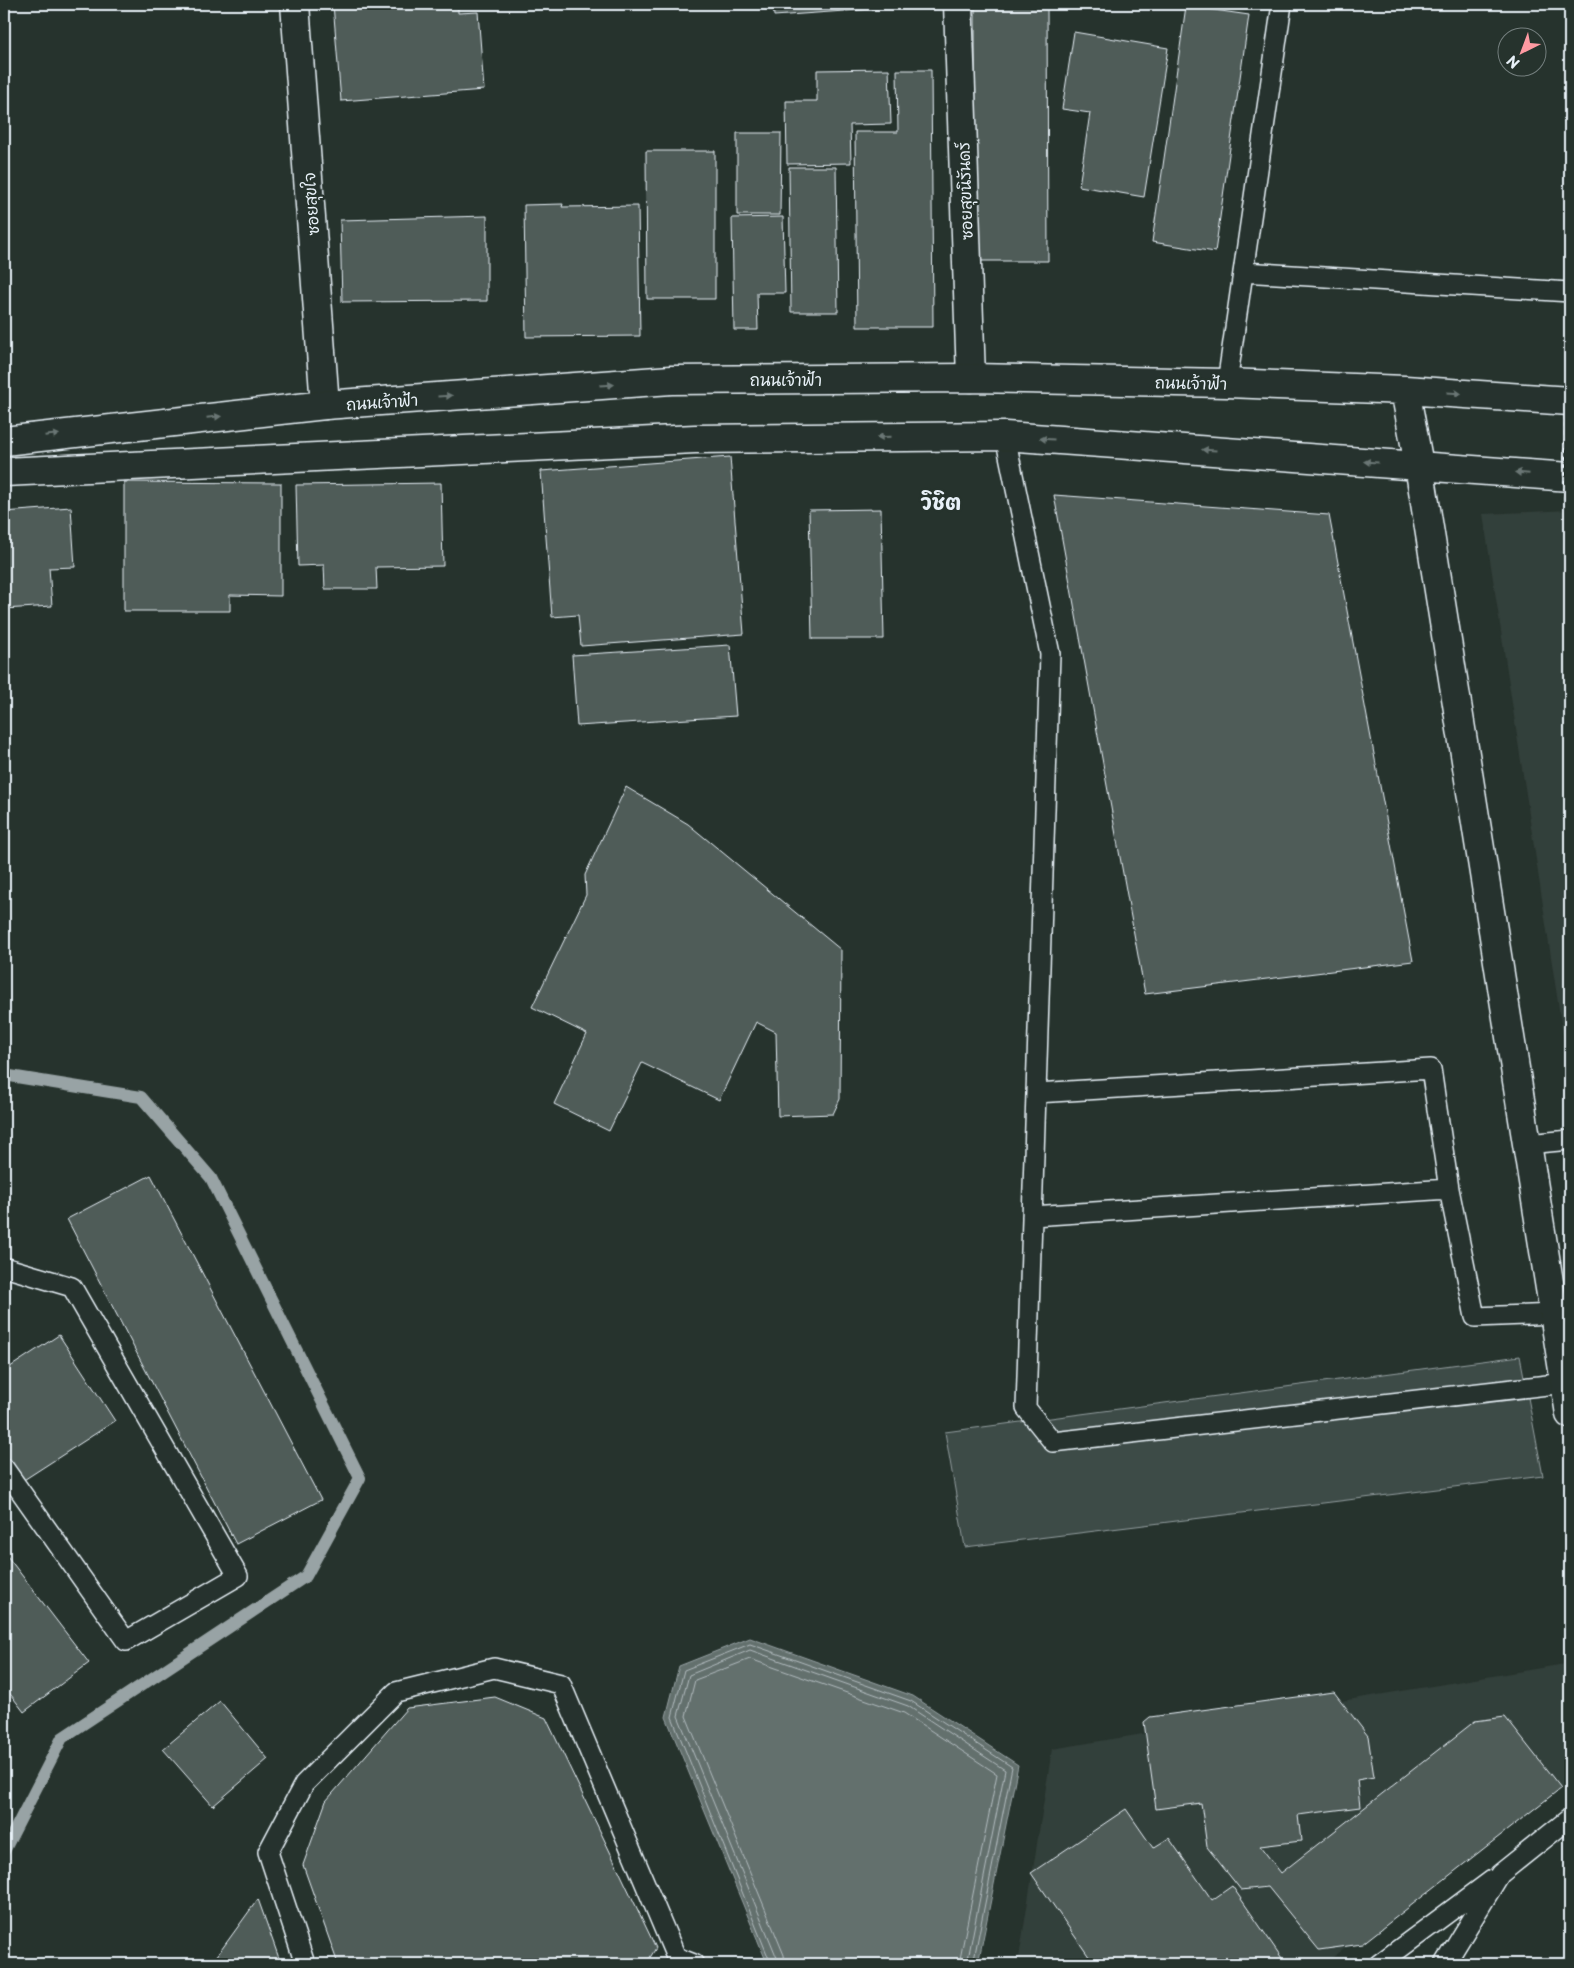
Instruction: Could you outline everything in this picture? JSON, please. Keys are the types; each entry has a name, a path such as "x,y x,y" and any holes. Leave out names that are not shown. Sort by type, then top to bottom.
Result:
{"main road":[{"name":"ซอยสุขใจ","path":"295,4 325,405"},
{"name":"ซอยสุขนิรันดร์","path":"958,4 971,378"},
{"name":"ถนนเจ้าฟ้า","path":"4,440 325,405 671,380 971,378 1227,383 1405,390 1570,401"},
{"path":"1405,390 1419,465 1570,1414"},
{"path":"4,472 695,439 1005,436 1419,465 1568,489"}],"lane":[{"path":"1227,383 1282,4"},
{"path":"1243,272 1570,292"},
{"path":"1005,436 1050,654 1026,1408 1053,1442 1566,1383"},
{"path":"1036,1093 1430,1069 1449,1189 1475,1317 1555,1314"},
{"path":"1527,1144 1570,1140"},
{"path":"1032,1216 1449,1189"},
{"path":"4,1267 72,1286 238,1576 126,1641 4,1468"},
{"path":"305,1964 268,1852 304,1784 396,1692 494,1668 561,1684 674,1960 694,1964"},
{"path":"1379,1964 1500,1874 1570,1818"},
{"path":"1445,1964 1500,1874"}],"path":[{"path":"1566,375 1568,489"}],"shaded area":[{"path":"1570,510 1570,1081 1483,514"},
{"path":"1520,1356 1543,1476 965,1547 945,1432"},
{"path":"1565,1664 1570,1720 1570,1780 1324,1964 1018,1964 1052,1749"}],"water":[{"path":"750,1638 913,1696 1018,1765 978,1964 767,1963 666,1717 679,1666"}],"building":[{"path":"333,4 458,4 458,13 478,12 484,90 341,101"},
{"path":"773,4 914,4 915,6 774,16"},
{"path":"975,4 1047,4 1048,261 975,261"},
{"path":"1186,6 1249,15 1215,252 1152,242"},
{"path":"1074,32 1168,48 1144,197 1079,186 1090,113 1062,109"},
{"path":"889,69 891,124 850,125 851,163 787,164 786,101 817,101 817,70"},
{"path":"897,70 931,70 933,327 857,327 855,132 898,132"},
{"path":"737,133 781,133 780,215 737,215"},
{"path":"646,151 715,151 715,299 647,299"},
{"path":"789,167 836,167 838,312 791,312"},
{"path":"563,204 562,207 638,206 640,336 526,337 524,205"},
{"path":"487,216 487,301 342,302 340,220"},
{"path":"783,217 785,293 757,293 758,330 734,330 732,218"},
{"path":"730,457 744,634 581,646 578,615 552,617 541,471"},
{"path":"124,482 281,483 281,596 230,595 230,611 124,611"},
{"path":"441,483 443,566 376,567 377,589 325,589 324,565 298,566 296,485"},
{"path":"1054,495 1329,515 1413,961 1145,994"},
{"path":"71,507 75,567 49,568 52,606 4,609 4,512"},
{"path":"881,509 884,639 812,639 809,510"},
{"path":"730,645 736,716 577,726 572,655"},
{"path":"626,787 688,824 841,950 840,1099 833,1114 778,1116 776,1032 756,1022 719,1100 642,1063 609,1131 554,1104 587,1034 532,1007 586,895 585,875"},
{"path":"151,1175 321,1500 236,1544 67,1219"},
{"path":"59,1335 115,1421 16,1485 4,1466 4,1371"},
{"path":"4,1552 89,1663 24,1712 4,1686"},
{"path":"1334,1692 1368,1736 1374,1777 1357,1780 1360,1807 1298,1815 1301,1841 1260,1846 1281,1873 1475,1721 1505,1717 1561,1788 1362,1944 1319,1950 1268,1887 1241,1890 1207,1847 1201,1803 1156,1809 1144,1722 1150,1717"},
{"path":"495,1697 546,1718 656,1948 646,1964 338,1964 303,1865 326,1801 407,1708"},
{"path":"220,1701 268,1759 213,1806 163,1749"},
{"path":"1126,1809 1153,1848 1169,1838 1212,1900 1232,1886 1286,1964 1094,1964 1031,1873"},
{"path":"258,1899 281,1964 211,1964"}],"waterway":[{"path":"4,1075 141,1097 211,1178 360,1478 306,1576 62,1738 4,1851"}],"district":[{"name":"วิชิต","path":"941,501"}]}
